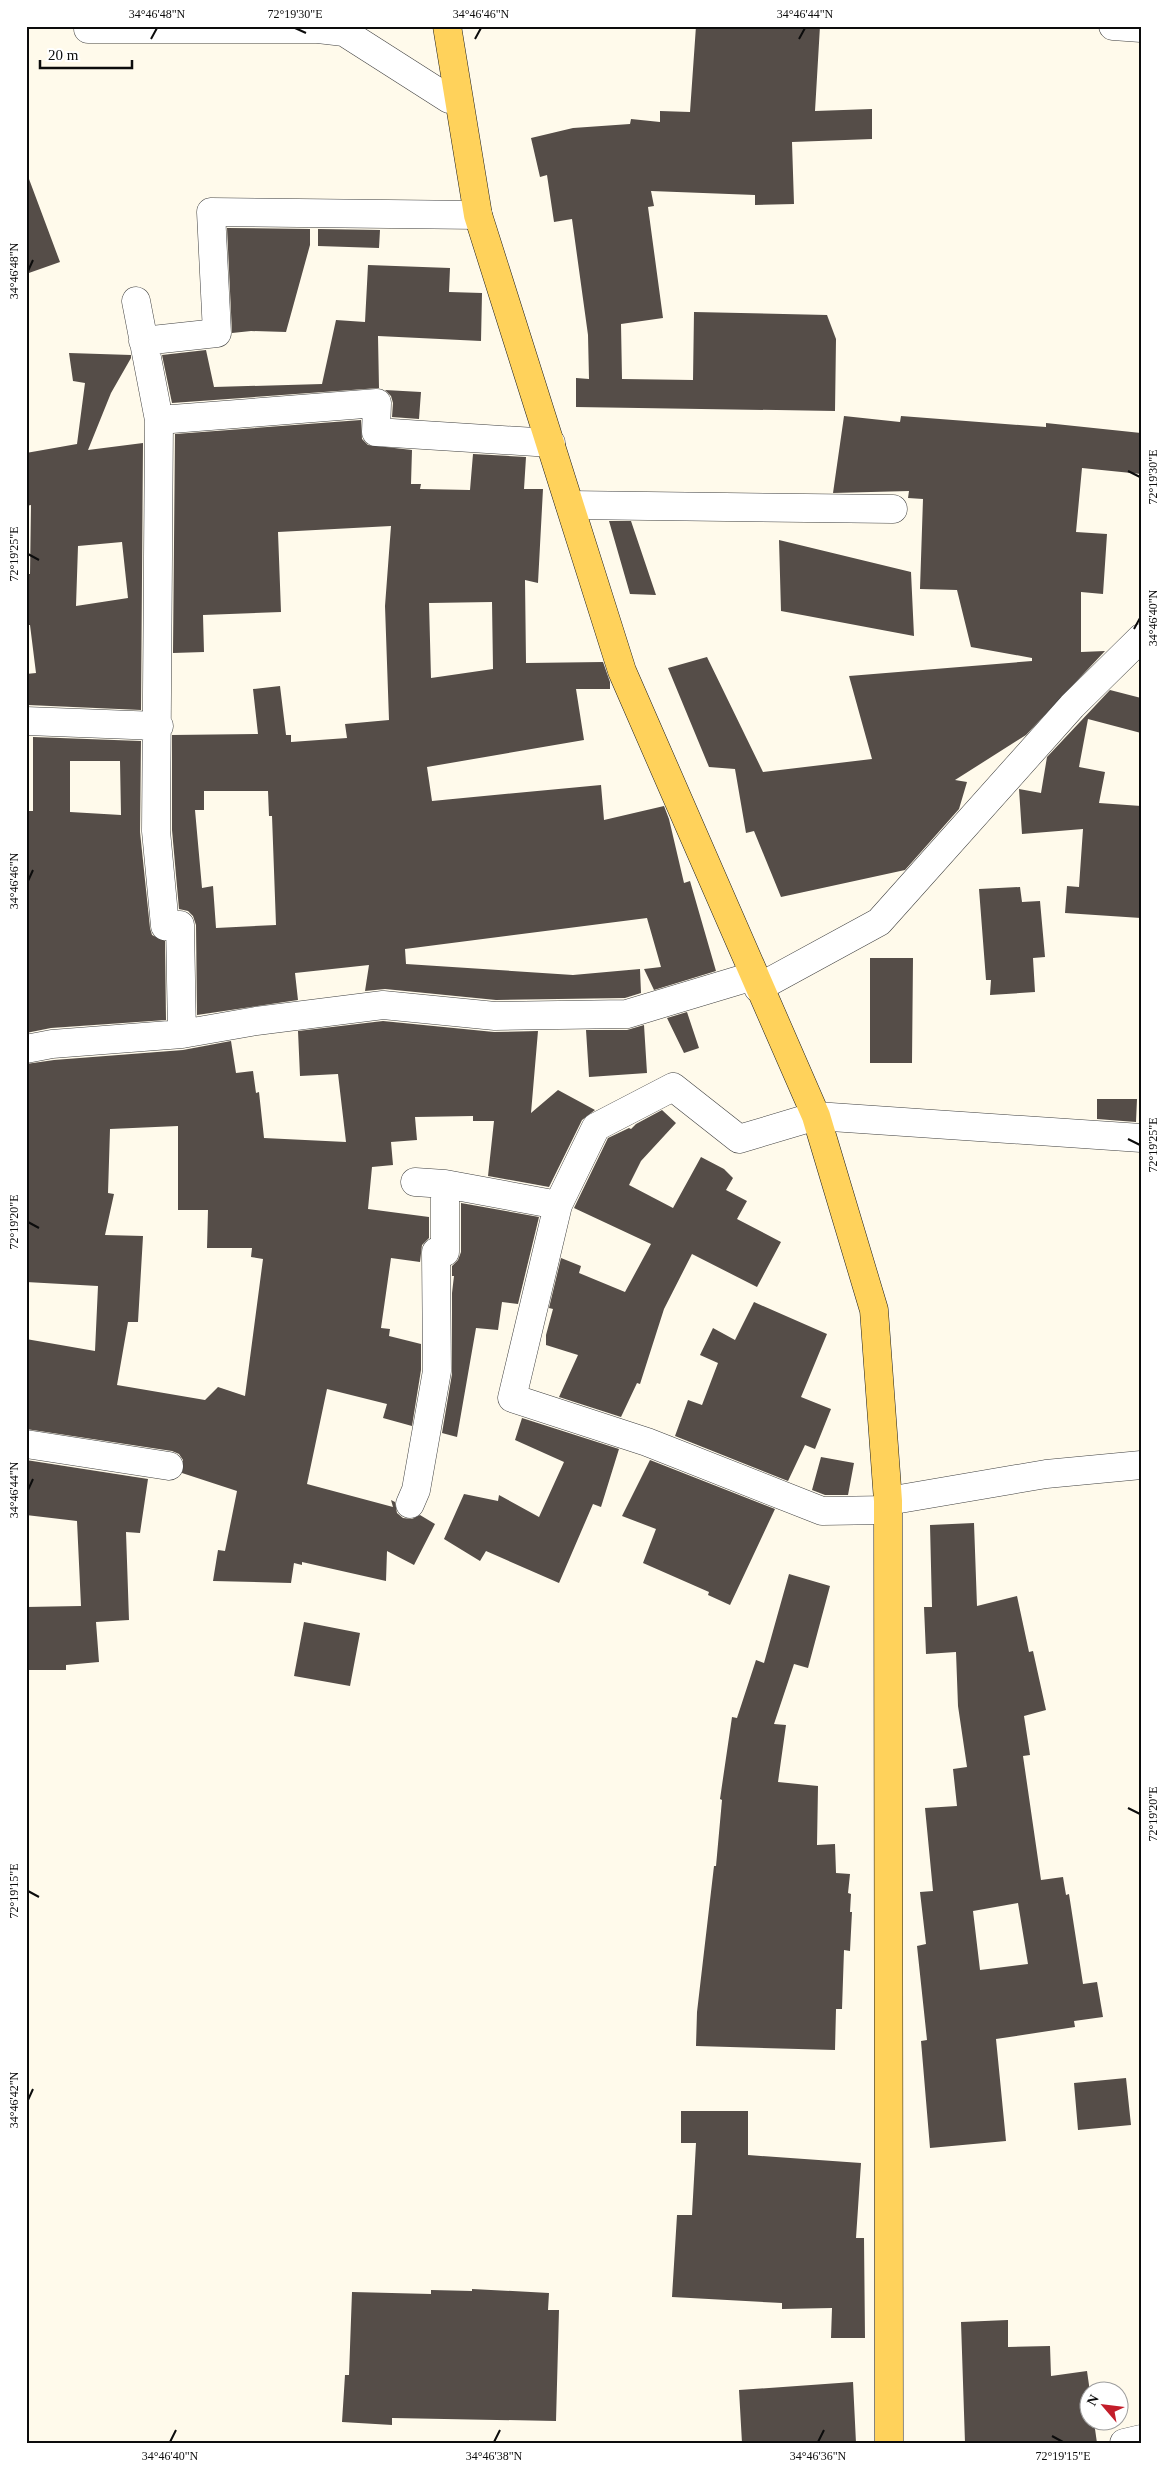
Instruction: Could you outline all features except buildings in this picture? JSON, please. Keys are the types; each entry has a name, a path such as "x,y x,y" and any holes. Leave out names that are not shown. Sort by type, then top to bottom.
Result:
{"main road":[{"path":"447,26 478,215 622,671 816,1116 874,1310 888,1506 889,2443"}],"street":[{"path":"1113,26 1141,28"},
{"path":"88,29 318,29 344,32 449,99"},
{"path":"143,341 217,333 211,212 478,215"},
{"path":"136,300 159,420 159,726 156,831 165,926 180,925 182,1034"},
{"path":"159,420 377,403 376,432 551,443"},
{"path":"570,505 893,509"},
{"path":"26,1049 52,1044 182,1034 256,1021 383,1005 495,1016 627,1014 756,982 879,922 1072,706 1141,638"},
{"path":"26,721 159,726"},
{"path":"1141,1138 816,1116 739,1139 673,1086 596,1127 558,1205 512,1398 647,1442 822,1511 888,1506 1046,1474 1141,1465"},
{"path":"415,1182 445,1184 558,1205"},
{"path":"410,1504 416,1490 437,1371 436,1252 446,1252 445,1184"},
{"path":"26,1444 169,1466"},
{"path":"1124,2443 1141,2439"}]}
